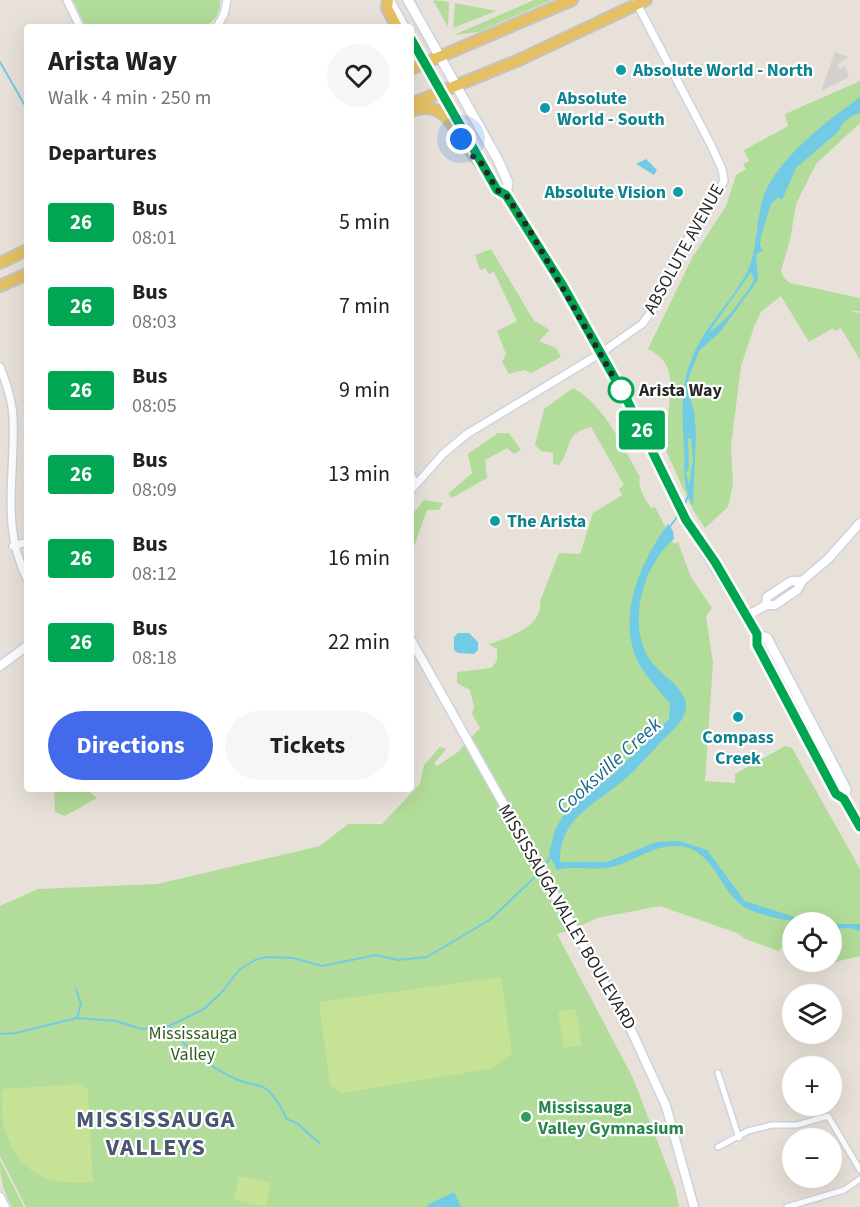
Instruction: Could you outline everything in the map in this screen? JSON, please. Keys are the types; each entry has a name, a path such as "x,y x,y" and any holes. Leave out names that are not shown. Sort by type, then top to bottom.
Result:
{"main road":[{"path":"389,0 387,8 395,24"},
{"path":"389,0 402,24"},
{"path":"408,0 501,168 508,183 506,195"},
{"path":"414,68 572,0"},
{"path":"414,103 456,86 639,1"},
{"path":"414,44 497,190 506,195 601,353 686,520 757,634 767,638 846,789 844,799 860,827"},
{"path":"414,110 428,108 444,114 469,153 482,164"},
{"path":"0,263 24,251"},
{"path":"0,286 24,275"}],"street":[{"path":"67,0 79,24"},
{"path":"219,24 227,0"},
{"name":"ABSOLUTE AVENUE","path":"601,353 642,324 655,307 680,252 724,181 722,169 710,143 639,1"},
{"path":"414,486 443,454 467,434 601,353"},
{"path":"0,367 9,392 13,415 7,511 13,546 24,572"},
{"path":"747,616 766,604 775,605 797,590 802,581 828,559 860,523"},
{"path":"13,546 24,543"},
{"name":"MISSISSAUGA VALLEY BOULEVARD","path":"414,645 595,963 656,1080 666,1106 694,1207"},
{"path":"0,666 24,648"},
{"path":"718,1073 739,1137"},
{"path":"718,1147 748,1131 772,1125 797,1125 828,1116 860,1170"},
{"path":"787,1207 844,1190 860,1179"},
{"path":"0,1197 5,1207"}],"green space":[{"path":"73,0 220,0 217,16 209,24 85,24"},
{"path":"433,0 449,2 448,27"},
{"path":"534,0 552,0 478,32 454,35"},
{"path":"455,3 496,11 453,28"},
{"path":"860,81 860,123 816,164 796,204 790,240 781,271 790,283 860,298 860,311 851,311 860,313 860,360 841,328 835,331 833,328 809,342 781,296 761,312 741,366 731,446 733,484 728,507 705,528 693,510 656,429 668,417 670,378 664,362 648,349 692,258 726,206 736,175 746,169 743,164 749,161 744,150 788,126 785,114"},
{"path":"491,249 534,321 550,330 539,341 556,348 561,357 531,373 524,370 509,374 502,362 506,354 497,331 517,321 494,272 488,274 486,268 480,270 475,255"},
{"name":"Mississauga Valley","path":"573,388 584,395 604,415 612,427 640,477 644,497 651,508 655,507 674,544 678,542 691,577 712,608 706,616 713,663 705,781 735,783 735,774 785,746 792,748 860,869 860,956 842,960 842,912 782,912 782,948 779,951 745,939 737,933 660,906 597,918 557,934 633,1078 675,1187 679,1207 26,1207 0,1156 0,906 38,889 157,884 320,846 348,824 382,824 414,792 420,784 424,765 440,747 446,749 434,764 437,766 458,752 480,728 472,714 474,707 470,690 457,683 457,672 491,668 497,661 497,649 489,644 515,634 531,624 537,617 540,601 559,553 580,554 593,513 622,495 619,489 624,485 591,427 582,430 572,438 559,465 553,464 553,453 541,451 535,445 544,409"},
{"path":"498,433 509,433 521,450 514,454 507,448 485,460 487,478 452,498 448,494 472,473 468,454"},
{"path":"424,500 443,503 439,510 427,510 414,547 414,512"},
{"path":"54,792 90,792 97,798 65,816 55,812"},
{"path":"501,977 512,1053 490,1069 344,1093 330,1086 319,1002"},
{"path":"576,1009 582,1045 564,1048 558,1012"},
{"path":"83,1084 88,1091 93,1182 63,1182 38,1174 28,1168 19,1158 5,1131 2,1116 2,1089"},
{"path":"0,1160 24,1207 12,1207 3,1184"},
{"path":"239,1176 271,1183 266,1207 234,1200"}],"shaded area":[{"path":"835,52 849,57 837,65 839,69 845,66 849,77 821,91"}],"water":[{"path":"860,97 860,113 847,119 839,131 796,168 782,200 778,197 771,204 761,236 760,245 763,251 757,253 756,256 758,280 720,332 700,350 689,376 687,388 694,411 696,434 693,506 685,477 683,397 688,368 701,339 750,266 763,198 770,183 779,169 804,142","holes":["751,272 754,280 745,294 728,316 709,332","691,438 693,459 689,485 686,473 689,468 688,439"]},
{"path":"646,159 657,170 654,175 636,164"},
{"path":"668,524 673,531 674,539 654,563 642,593 639,609 641,641 652,662 684,696 685,713 675,728 631,773 579,815 565,835 560,862 607,862 656,842 680,841 707,850 745,901 782,913 782,919 753,911 739,903 706,860 689,848 668,846 659,848 612,867 557,870 549,854 555,830 572,805 610,777 669,719 670,703 639,664 631,642 631,607 635,589 641,571"},
{"path":"458,633 469,633 478,642 478,650 474,654 458,653 454,650 454,637"},
{"path":"842,924 860,924 860,931 842,928"},
{"path":"454,1192 461,1207 428,1207 427,1205"}],"waterway":[{"path":"0,62 24,104"},
{"name":"Cooksville Creek","path":"683,508 689,494"},
{"name":"Cooksville Creek","path":"669,528 680,513"},
{"name":"Cooksville Creek","path":"543,869 551,856"},
{"name":"Cooksville Creek","path":"0,1034 16,1033 77,1018 116,1021 141,1029 169,1026 204,1009 222,992 239,970 255,960 267,957 293,958 322,966 376,955 398,960 427,957 491,919 539,873"},
{"path":"76,989 81,1004 77,1018"},
{"path":"170,1026 184,1043 209,1064 238,1080 258,1085 269,1091 287,1119 298,1124 319,1143"}],"bus line":[{"name":"26","path":"414,44 497,190 506,195 563,286 627,400 686,520 715,562 757,634 757,645 798,725 836,794 844,799 860,827"}],"place":[{"name":"Absolute World - North","path":"621,70"},
{"name":"Absolute World - South","path":"545,108"},
{"name":"Absolute Vision","path":"678,192"},
{"name":"Arista Way","path":"621,390"},
{"name":"The Arista","path":"495,521"},
{"name":"Compass Creek","path":"738,717"},
{"name":"Mississauga Valley Gymnasium","path":"526,1117"}],"district":[{"name":"MISSISSAUGA VALLEYS","path":"156,1133"}],"route":[{"path":"461,139 469,153 482,164 497,190 506,195 530,231 621,390"}]}
